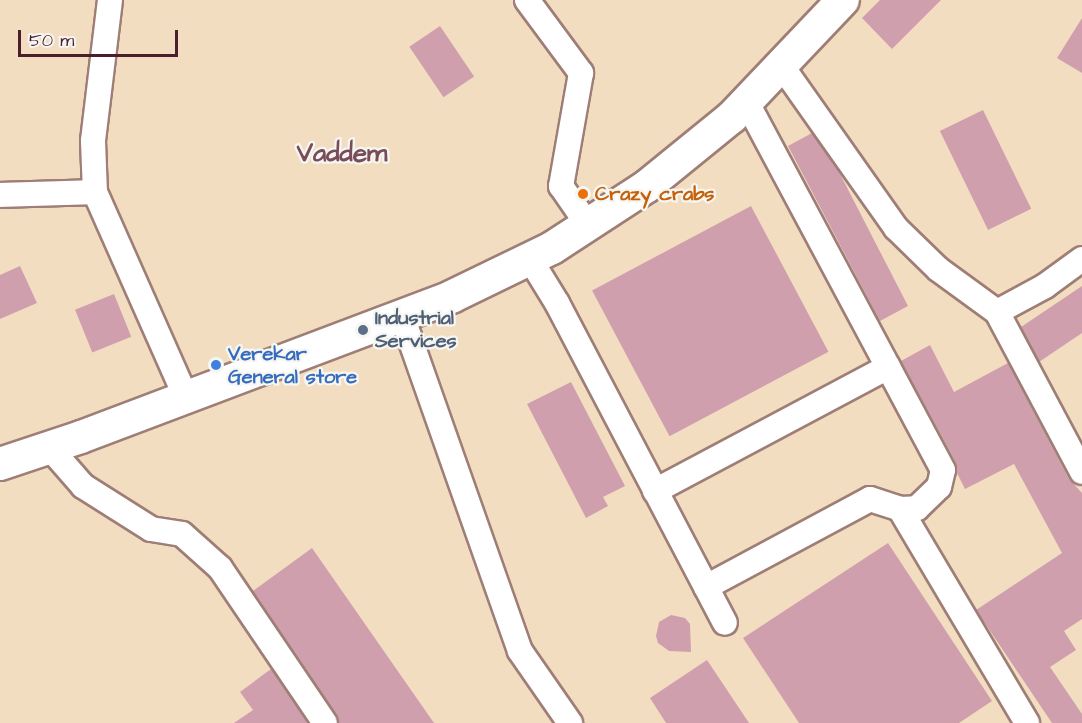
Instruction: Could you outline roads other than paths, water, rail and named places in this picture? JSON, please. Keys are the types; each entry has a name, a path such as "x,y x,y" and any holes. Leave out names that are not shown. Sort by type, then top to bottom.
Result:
{"main road":[{"path":"0,464 402,316 451,297 530,259 588,225 647,186 732,117 843,0"}],"street":[{"path":"110,0 93,141 95,192 186,397"},
{"path":"527,0 581,73 561,186 588,225"},
{"path":"781,65 896,228 938,269 997,312 1082,472"},
{"path":"706,587 870,499 900,509 917,508 939,487 943,470 746,101"},
{"path":"0,195 95,192"},
{"path":"530,259 557,303 725,623"},
{"path":"997,312 1045,286 1082,259"},
{"path":"402,316 520,651 570,723"},
{"path":"655,491 888,367"},
{"path":"50,447 83,486 151,529 182,534 220,568 325,723"},
{"path":"900,509 1027,723"}],"place":[{"name":"Crazy crabs","path":"583,194"},
{"name":"Industrial Services","path":"363,330"},
{"name":"Verekar General store","path":"216,365"}],"district":[{"name":"Vaddem","path":"342,154"}]}
